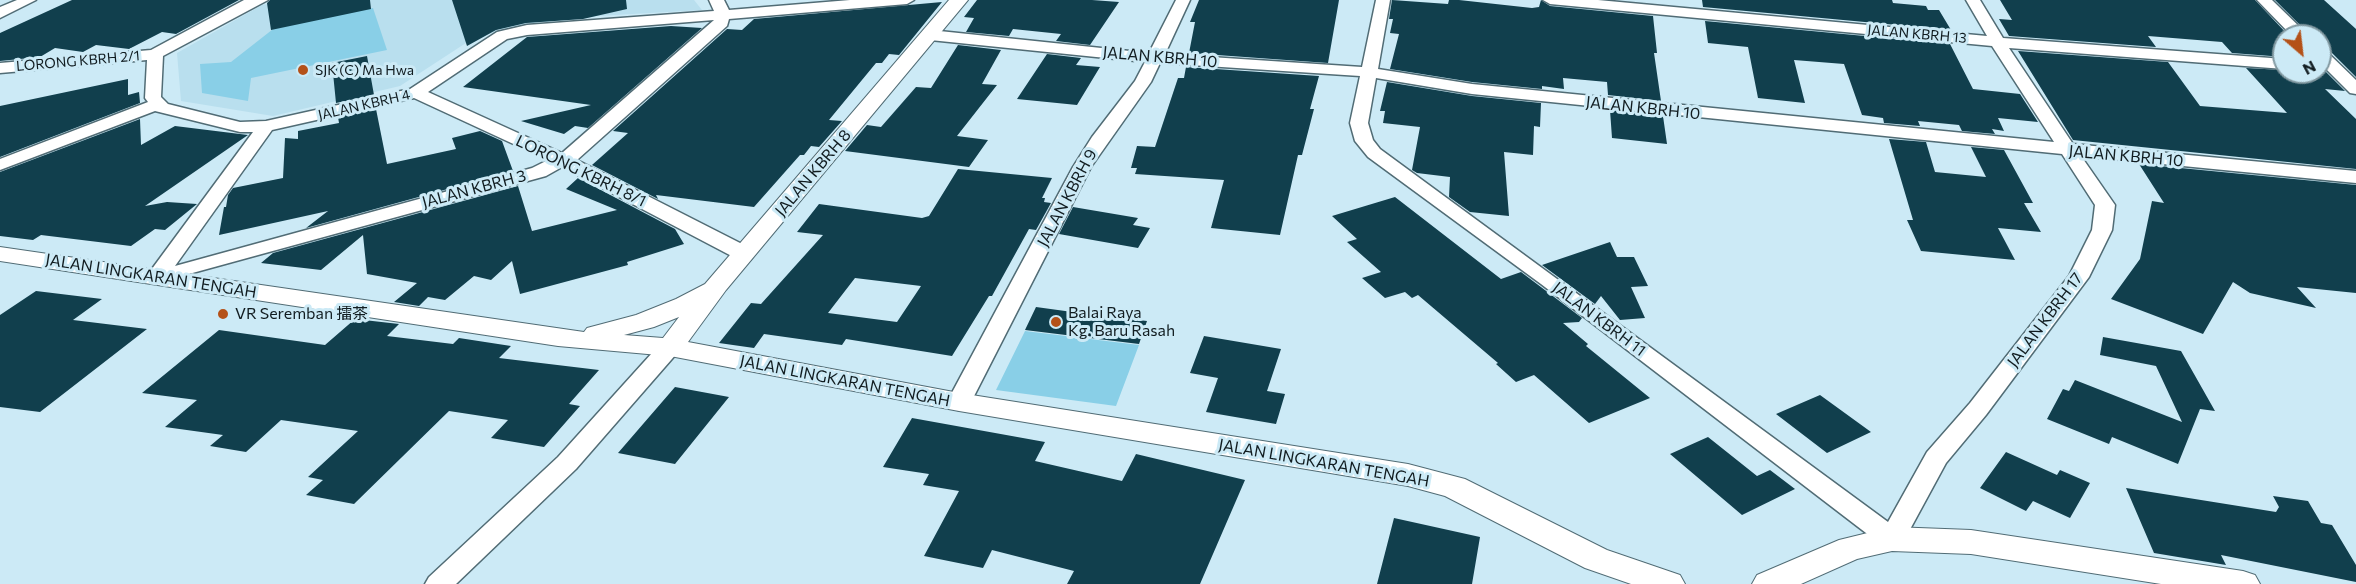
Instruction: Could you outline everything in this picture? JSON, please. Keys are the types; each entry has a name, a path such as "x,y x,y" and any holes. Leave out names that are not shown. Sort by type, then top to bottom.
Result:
{"street":[{"path":"0,14 29,0"},
{"name":"JALAN KBRH 4","path":"158,104 162,108 240,127 266,126 416,93 502,34 719,7 907,0"},
{"name":"JALAN KBRH 8","path":"670,347 717,285 959,0"},
{"name":"JALAN KBRH 9","path":"959,402 1082,167 1098,141 1143,82 1183,0"},
{"name":"JALAN KBRH 11","path":"1383,0 1359,123 1364,141 1374,153 1892,539"},
{"name":"JALAN KBRH 13","path":"1550,0 1998,42 2272,63"},
{"name":"JALAN KBRH 17","path":"1892,539 1936,458 1978,409 2079,277 2102,230 2105,206 1973,0"},
{"path":"2264,0 2289,24"},
{"path":"0,165 158,104 153,98 155,54 253,1"},
{"name":"JALAN KBRH 3","path":"156,277 538,171 575,154 722,23 719,7"},
{"name":"JALAN KBRH 10","path":"930,35 1155,58 1369,72 1472,88 1645,108 2356,177"},
{"name":"LORONG KBRH 2/1","path":"0,68 155,54"},
{"path":"2332,68 2356,70"},
{"path":"2332,72 2356,89"},
{"name":"LORONG KBRH 8/1","path":"416,93 562,160 737,249 743,256"},
{"path":"156,277 266,126"},
{"name":"JALAN LINGKARAN TENGAH","path":"0,254 558,338 670,347 959,402 1408,475 1454,487 1596,559 1668,584"},
{"path":"558,338 602,333 645,321 685,305 717,285"},
{"path":"439,584 567,463 670,347"},
{"path":"1773,583 1850,549 1892,539 1971,542 2242,584"}],"shaded area":[{"name":"SJK (C) Ma Hwa","path":"289,0 694,0 702,10 598,16 534,23 495,32 469,41 400,86 273,116 181,101 177,53 262,5"},
{"path":"373,8 387,50 251,78 248,101 202,93 200,64 231,62 277,26"},
{"path":"1025,331 1139,345 1116,406 996,390"}],"building":[{"path":"72,0 239,0 176,34 162,32 129,49 96,45 83,52 55,48 40,57 0,61 0,33"},
{"path":"270,0 370,0 371,9 271,30 267,3"},
{"path":"452,0 626,0 627,9 583,19 526,23 496,30 467,46"},
{"path":"977,0 1119,2 1090,45 1056,41 1061,34 1013,29 1009,36 966,32 974,18 964,17"},
{"path":"1199,0 1339,0 1328,63 1189,53 1195,22 1190,22"},
{"path":"1392,0 1448,4 1449,0 1459,0 1532,8 1539,7 1541,0 1550,6 1653,16 1657,53 1654,53 1661,101 1608,95 1607,82 1563,78 1564,89 1542,86 1542,89 1472,82 1390,69 1399,34 1390,33 1393,19 1389,19"},
{"path":"1702,0 1892,0 1893,3 1926,6 1928,10 1939,10 1951,30 1703,7"},
{"path":"2000,0 2255,0 2278,24 2272,24 2272,56 2232,53 2222,42 2148,36 2156,47 2009,36 1999,19 2012,20"},
{"path":"2275,0 2324,0 2356,29 2356,77 2332,53 2332,24 2299,24"},
{"path":"942,2 899,55 889,54 882,63 876,63 829,120 842,121 819,147 811,146 804,155 800,155 754,207 656,195 658,199 592,165 628,133 613,131 727,29 742,30 754,19"},
{"path":"1705,21 1950,44 1973,89 2020,94 2038,122 1998,118 2004,131 1992,129 1995,134 1962,131 1959,125 1918,121 1920,126 1884,123 1883,118 1862,115 1844,64 1794,60 1805,103 1758,98 1748,47 1708,43"},
{"path":"671,26 702,28 588,128 575,126 564,134 521,121 591,105 463,87 527,37"},
{"path":"958,45 1001,50 982,84 997,85 957,136 988,140 969,167 845,151 867,125 881,127 916,87 931,88"},
{"path":"2018,51 2168,62 2200,106 2287,113 2246,68 2272,69 2272,84 2332,84 2332,78 2345,91 2325,89 2356,119 2356,169 2073,140"},
{"path":"1047,54 1081,58 1076,65 1100,67 1077,105 1017,99"},
{"path":"367,56 374,95 336,103 332,63"},
{"path":"1186,67 1319,76 1310,109 1314,109 1302,155 1298,155 1280,235 1211,228 1224,180 1135,174 1137,168 1131,168 1137,146 1155,147 1178,78 1184,78"},
{"path":"128,79 128,95 139,92 140,103 0,157 0,106"},
{"path":"1387,82 1472,96 1541,103 1540,127 1534,126 1533,155 1504,152 1509,216 1470,212 1449,197 1450,177 1417,173 1412,170 1420,127 1383,123 1385,111 1380,111"},
{"path":"376,109 387,164 456,149 452,138 480,131 502,141 513,171 306,228 328,211 219,235 224,207 226,207 228,195 233,188 283,178 285,138 298,139 298,131 339,123 338,117"},
{"path":"1610,110 1663,116 1667,144 1612,138"},
{"path":"140,119 141,145 175,126 248,135 145,206 167,202 197,204 165,230 155,229 131,246 41,235 33,240 0,236 0,172"},
{"path":"1889,139 1926,142 1935,172 1986,177 1971,147 2004,150 2033,203 2024,203 2041,232 1998,228 2015,260 1921,251 1907,220 1913,220"},
{"path":"2139,164 2356,185 2356,293 2297,287 2316,308 2250,293 2233,282 2203,334 2111,299 2140,259 2152,201 2164,203"},
{"path":"958,169 1052,178 1042,198 1045,198 1044,202 1051,203 1036,230 1029,229 992,296 989,296 952,356 846,339 842,345 764,334 754,348 719,343 751,303 761,304 823,235 797,232 819,204 922,218 929,216","holes":["855,278 921,286 897,322 828,313"]},
{"path":"578,178 675,229 684,244 627,262 628,265 520,294 512,261 491,280 474,276 445,300 428,297 419,306 394,302 417,283 367,274 363,235 321,270 261,263 273,253 518,186 532,231 617,210 566,189"},
{"path":"1395,197 1501,279 1521,272 1582,318 1579,322 1563,323 1588,344 1586,346 1650,398 1589,423 1534,375 1516,382 1496,364 1498,363 1418,295 1412,298 1405,292 1385,298 1362,278 1381,272 1347,242 1357,239 1332,216"},
{"path":"1073,207 1138,218 1133,225 1150,228 1138,248 1059,234"},
{"path":"1610,242 1617,257 1634,257 1648,286 1631,287 1645,318 1620,320 1601,296 1595,304 1542,265"},
{"path":"36,291 102,299 73,320 147,329 40,412 0,407 0,315"},
{"path":"1036,307 1147,321 1139,344 1025,330"},
{"path":"355,319 399,324 387,336 453,344 459,338 511,346 499,358 599,370 569,404 580,406 544,447 491,438 508,420 449,411 354,504 306,495 323,480 308,477 358,431 281,420 246,452 210,446 223,435 165,427 197,400 142,393 219,330 325,345"},
{"path":"1204,336 1281,349 1267,391 1285,394 1276,424 1206,412 1218,378 1190,373"},
{"path":"2103,337 2181,351 2215,411 2200,409 2178,464 2112,437 2109,444 2047,419 2063,389 2069,391 2075,380 2182,422 2156,366 2100,355"},
{"path":"675,387 729,397 675,464 618,453"},
{"path":"1820,395 1871,432 1827,453 1776,414"},
{"path":"912,418 1045,442 1035,461 1122,481 1136,454 1245,480 1200,584 1067,584 1074,571 992,550 983,568 924,556 959,491 923,485 929,474 883,467"},
{"path":"1708,437 1757,476 1770,470 1795,489 1742,515 1670,454"},
{"path":"2006,452 2057,475 2060,470 2090,483 2070,518 2033,501 2026,511 1980,488"},
{"path":"2126,488 2276,512 2279,507 2273,496 2308,501 2321,523 2332,525 2356,565 2356,582 2221,555 2226,565 2154,553"},
{"path":"1394,518 1480,537 1472,584 1377,584"}],"place":[{"name":"SJK (C) Ma Hwa","path":"303,70"},
{"name":"VR Seremban 擂茶","path":"223,314"},
{"name":"Balai Raya Kg. Baru Rasah","path":"1056,322"}]}
